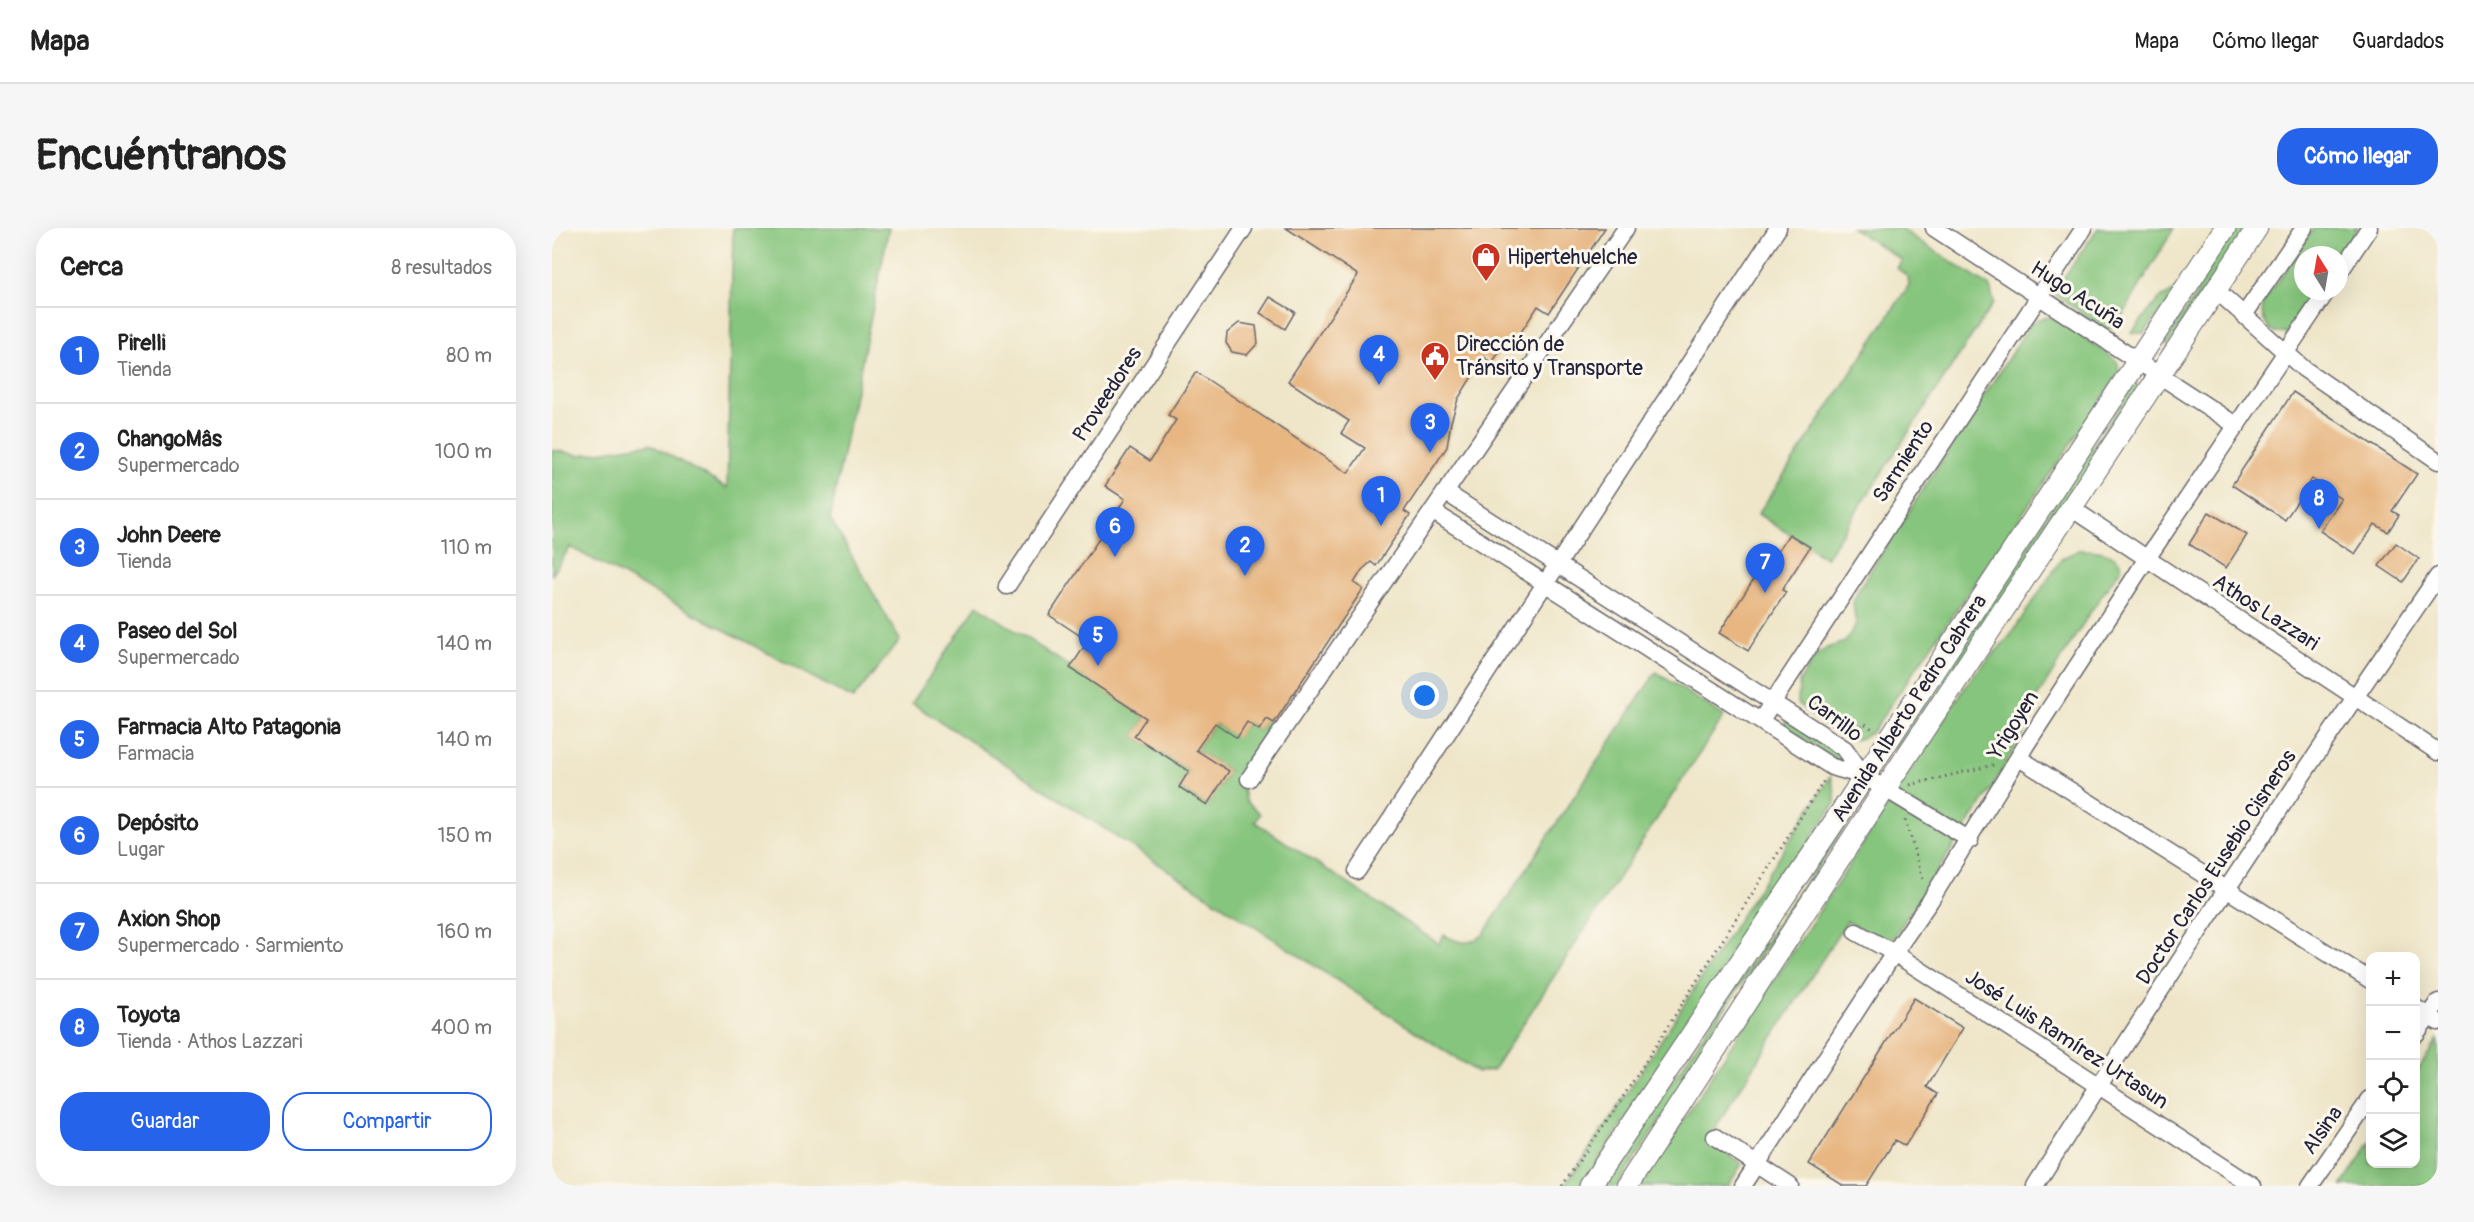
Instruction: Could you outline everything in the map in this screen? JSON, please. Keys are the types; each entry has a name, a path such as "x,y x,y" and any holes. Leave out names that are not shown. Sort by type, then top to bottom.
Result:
{"main road":[{"name":"Avenida Alberto Pedro Cabrera","path":"1590,1186 1889,739 2225,228"},
{"name":"Avenida Alberto Pedro Cabrera","path":"1627,1186 1892,795 2071,508 2257,228"}],"street":[{"name":"Proveedores","path":"1007,586 1244,228"},
{"path":"1249,779 1626,228"},
{"path":"1353,869 1554,562 1767,228"},
{"path":"1554,562 1778,228"},
{"name":"Hugo Acuña","path":"1934,228 2237,426"},
{"name":"Sarmiento","path":"1761,720 2084,228"},
{"path":"2244,315 2304,228"},
{"path":"2348,260 2369,228"},
{"path":"2216,290 2304,369 2438,461"},
{"name":"Yrigoyen","path":"1743,1186 1970,840 2019,758 2146,560 2321,300"},
{"name":"Carrillo","path":"1445,492 1845,749 1864,776"},
{"name":"Athos Lazzari","path":"2071,508 2438,752"},
{"name":"Carrillo","path":"1432,511 1832,767 1864,776 1970,840"},
{"name":"Doctor Carlos Eusebio Cisneros","path":"2035,1186 2097,1087 2355,696 2438,576"},
{"path":"2019,758 2366,977"},
{"name":"José Luis Ramírez Urtasun","path":"1856,932 1894,953 2097,1087 2253,1186"},
{"path":"2427,1015 2438,1002"},
{"name":"Alsina","path":"2310,1186 2366,1105"},
{"path":"1715,1137 1790,1186"}],"path":[{"path":"1845,749 1864,723 1889,739"},
{"path":"1930,901 1892,795 1909,785 2019,758"},
{"path":"1562,1186 1638,1074 1832,767"}],"green space":[{"path":"733,228 889,228 830,518 900,640 853,699 570,547 552,575 552,450 580,455 650,444 727,488"},
{"path":"1852,228 1900,228 1990,287 1994,302 1826,558 1758,514 1909,285 1908,277 1897,268 1902,260"},
{"path":"2098,228 2174,228 2117,325 2110,329 2104,328 2053,293"},
{"path":"2231,228 2246,228 2168,345 2164,343 2196,295 2211,259"},
{"path":"2314,228 2358,228 2347,246 2302,246"},
{"path":"2294,257 2294,300 2312,300 2291,332 2277,333 2267,326 2263,315 2264,301"},
{"path":"2179,288 2144,333 2131,333 2159,299"},
{"path":"2048,317 2057,319 2112,357 2118,363 2119,374 1872,732 1859,739 1844,737 1808,713 1798,703 1799,682 1813,659 1827,648 1845,642 1856,624 1853,603 1858,590 2029,326 2038,319"},
{"path":"2137,383 2139,388 2107,432 2093,465 1903,752 1893,747 2134,384"},
{"path":"2079,550 2110,554 2119,561 2122,567 2091,611 2036,699 2023,734 1992,788 1894,937 1890,941 1883,941 1847,921 1707,1140 1742,1164 1728,1186 1640,1186 1971,678 2010,636 2062,558"},
{"path":"977,605 1146,718 1134,736 1189,771 1179,787 1207,805 1229,771 1196,750 1215,723 1237,737 1247,722 1259,730 1267,719 1279,727 1242,786 1246,801 1260,814 1255,822 1439,944 1444,935 1454,940 1468,942 1483,935 1656,672 1724,716 1493,1070 1477,1072 912,703"},
{"path":"1790,721 1842,756 1844,762 1839,762 1785,727 1784,722"},
{"path":"1831,776 1835,803 1581,1186 1564,1186 1622,1101"},
{"path":"1861,797 1864,799 1722,1013 1696,1067 1617,1186 1603,1186"},
{"path":"2438,1039 2438,1186 2342,1186 2366,1148 2366,1168 2420,1168 2420,1067"}],"building":[{"path":"1286,228 1605,228 1549,313 1538,306 1508,352 1502,348 1492,363 1484,357 1458,399 1447,447 1404,511 1410,515 1376,566 1371,562 1362,570 1354,583 1363,589 1274,723 1267,719 1259,730 1247,722 1237,738 1215,723 1196,750 1229,771 1207,805 1179,787 1189,771 1134,736 1146,718 1070,668 1088,641 1049,615 1125,499 1105,486 1130,448 1150,461 1176,420 1168,415 1196,372 1348,473 1365,448 1341,433 1349,421 1288,381 1358,275"},
{"path":"1270,297 1295,312 1285,329 1260,313"},
{"path":"1239,323 1256,326 1258,343 1247,355 1232,352 1226,343 1227,333"},
{"path":"2293,392 2417,474 2392,511 2399,515 2388,532 2375,524 2355,554 2320,531 2342,499 2312,479 2285,520 2232,485"},
{"path":"2209,512 2247,535 2226,568 2189,544"},
{"path":"1789,534 1810,547 1782,590 1786,592 1748,651 1719,633 1757,574 1761,577"},
{"path":"2396,543 2419,559 2403,582 2379,566"},
{"path":"1914,998 1963,1028 1927,1087 1938,1094 1905,1146 1895,1140 1866,1186 1844,1186 1809,1164"}],"place":[{"name":"Hipertehuelche","path":"1486,282"},
{"name":"Dirección de Tránsito y Transporte","path":"1435,382"},
{"name":"Paseo del Sol","path":"1379,385"},
{"name":"John Deere","path":"1430,453"},
{"name":"Pirelli","path":"1381,526"},
{"name":"Toyota","path":"2319,529"},
{"name":"Depósito","path":"1115,557"},
{"name":"ChangoMâs","path":"1245,576"},
{"name":"Axion Shop","path":"1765,593"},
{"name":"Farmacia Alto Patagonia","path":"1098,666"}]}
